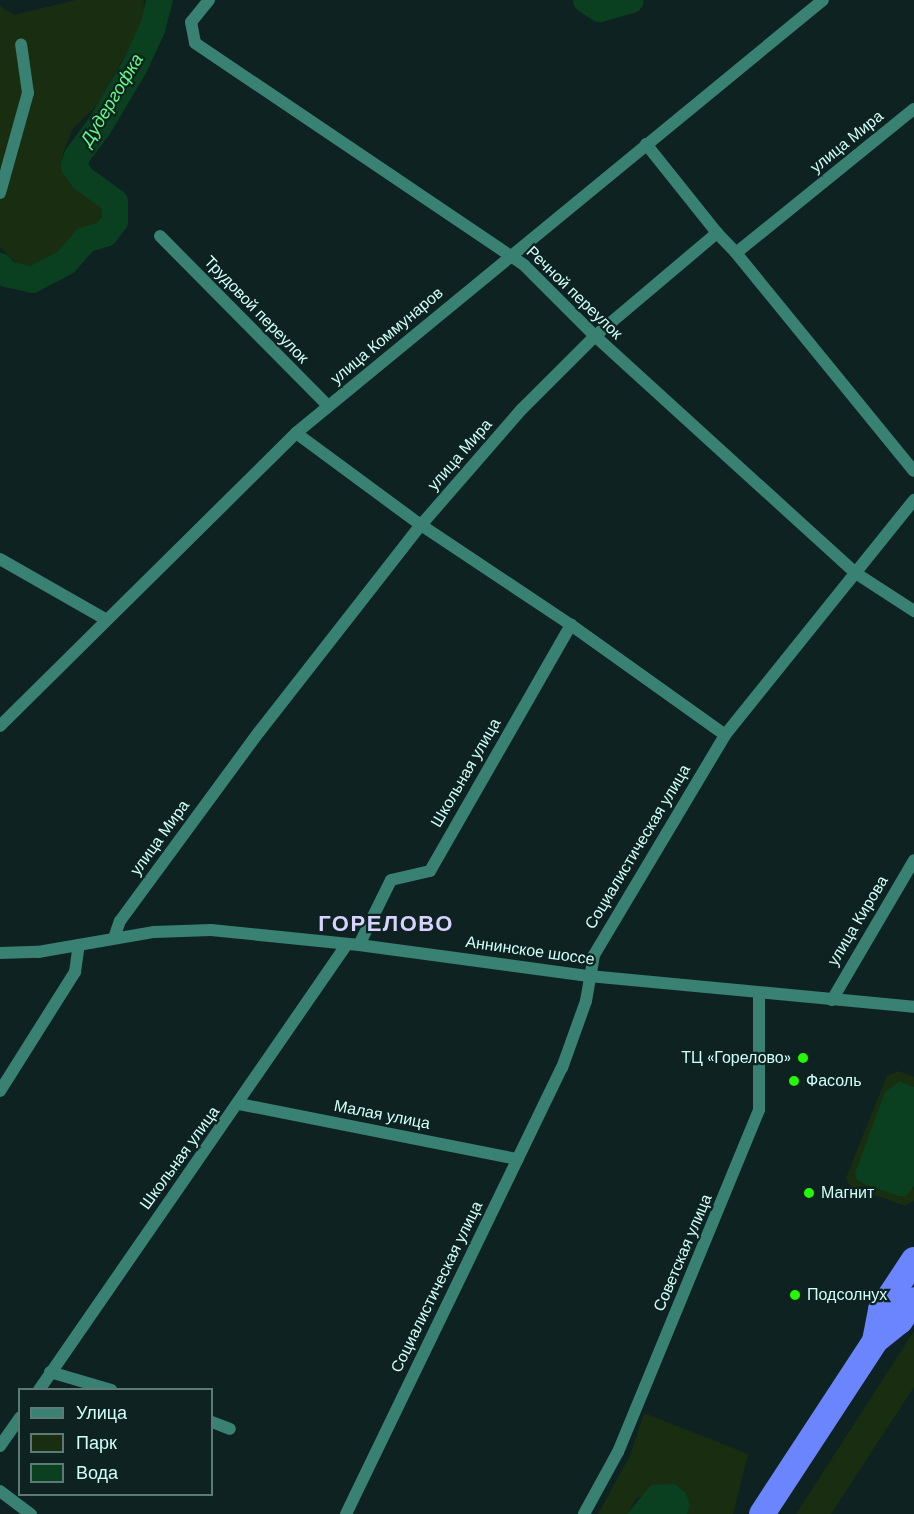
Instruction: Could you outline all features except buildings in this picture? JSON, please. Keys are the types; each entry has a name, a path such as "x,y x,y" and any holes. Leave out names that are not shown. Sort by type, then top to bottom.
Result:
{"highway":[{"path":"762,1514 874,1341 881,1310 914,1260"},
{"path":"874,1341 900,1322 914,1300"}],"street":[{"name":"Речной переулок","path":"209,0 191,22 195,43 510,255 595,336 854,572 914,611"},
{"name":"улица Коммунаров","path":"0,726 105,619 296,433 823,0"},
{"path":"0,193 28,93 21,44"},
{"name":"улица Мира","path":"736,253 914,108"},
{"path":"646,144 914,471"},
{"name":"улица Мира","path":"114,938 120,921 252,742 421,525 522,409 595,336 717,233"},
{"name":"Трудовой переулок","path":"160,236 328,406"},
{"path":"296,433 421,525 571,625 725,735"},
{"name":"Социалистическая улица","path":"346,1514 562,1068 586,1001 594,955 725,735 914,500"},
{"path":"0,559 105,619"},
{"name":"Школьная улица","path":"40,1388 353,944 391,880 430,871 571,625"},
{"name":"улица Кирова","path":"832,999 914,860"},
{"name":"Аннинское шоссе","path":"0,953 38,952 114,938 211,930 353,944 589,976 914,1007"},
{"path":"0,1091 75,972 79,945"},
{"name":"Советская улица","path":"584,1514 618,1452 759,1110 759,993"},
{"name":"Малая улица","path":"239,1104 518,1159"},
{"path":"50,1372 107,1388"},
{"path":"0,1446 18,1421"},
{"path":"213,1422 230,1429"},
{"path":"0,1491 31,1514"}],"green space":[{"path":"76,0 144,0 143,23 98,104 72,130 63,153 69,177 91,190 104,209 99,225 49,263 24,271 0,247 0,6 14,15"},
{"path":"898,1071 914,1077 914,1087 900,1081 912,1190 914,1186 914,1201 905,1206 850,1186 846,1178 887,1076"},
{"path":"914,1331 914,1387 831,1514 796,1514"},
{"path":"644,1413 748,1454 733,1514 687,1514 690,1505 686,1493 675,1484 637,1498 627,1514 598,1514 630,1456"}],"water":[{"path":"900,1081 914,1087 914,1186 906,1196 899,1196 867,1185 857,1180 855,1173 885,1092"},
{"path":"675,1484 686,1493 690,1505 687,1514 627,1514 651,1485"}],"waterway":[{"name":"Дудергофка","path":"0,266 7,274 32,280 66,262 85,240 105,234 115,221 115,202 83,179 74,166 77,156 99,127 135,66 152,29 160,0"},
{"name":"Дудергофка","path":"586,0 600,9 631,0"}],"place":[{"name":"ТЦ «Горелово»","path":"803,1058"},
{"name":"Фасоль","path":"794,1081"},
{"name":"Магнит","path":"809,1193"},
{"name":"Подсолнух","path":"795,1295"}],"district":[{"name":"ГОРЕЛОВО","path":"386,924"}]}
